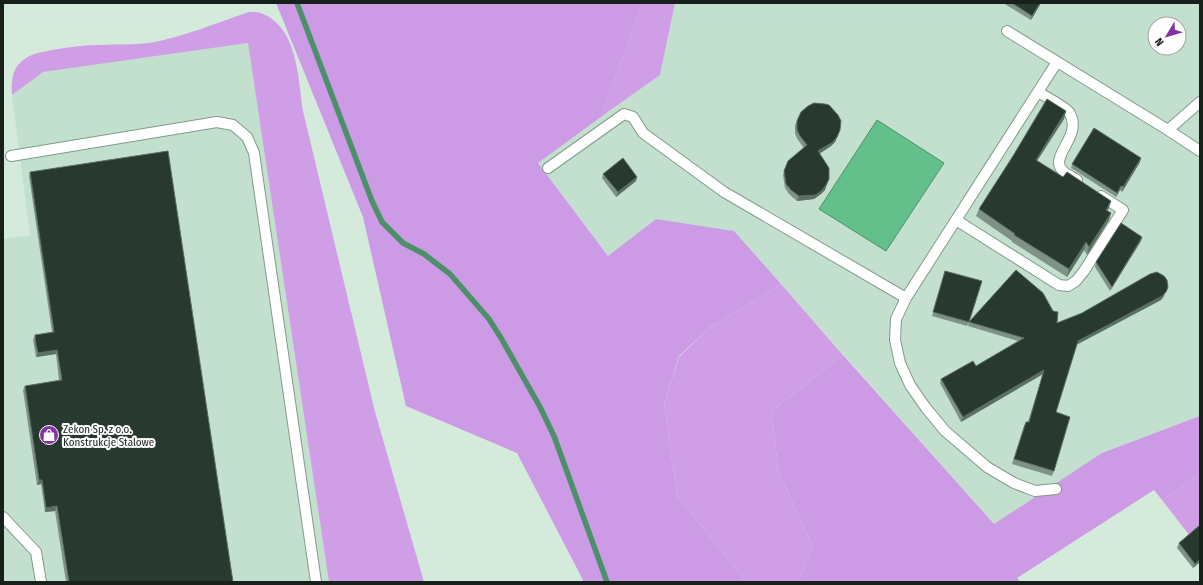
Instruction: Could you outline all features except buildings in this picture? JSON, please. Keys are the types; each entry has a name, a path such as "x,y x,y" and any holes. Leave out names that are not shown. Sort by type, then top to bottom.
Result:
{"lane":[{"path":"1007,31 1200,151"},
{"path":"1056,489 1035,491 1014,483 987,467 945,431 910,385 900,363 895,340 896,320 906,298 1058,62"},
{"path":"1038,92 1068,111 1072,118 1073,130 1058,163 1062,170 1083,184"},
{"path":"1168,130 1200,102"},
{"path":"548,168 624,114 634,117 643,133 724,192 906,298"},
{"path":"11,156 217,122 233,125 247,137 254,153 316,582"},
{"path":"956,220 1058,285 1068,286 1076,281 1084,271 1123,210 1096,192"},
{"path":"3,517 36,552 40,582"}],"shaded area":[{"path":"276,3 642,3 601,117 538,163 608,256 656,219 734,231 781,284 710,327 679,356 664,403 677,496 746,582 584,582 517,453 406,406 363,217"},
{"path":"642,3 675,3 660,75 601,117"},
{"path":"675,3 1200,3 1200,416 1102,453 994,524 734,231 656,219 608,256 538,163 660,75"},
{"path":"249,12 261,13 273,20 289,41 294,55 303,111 375,412 424,582 329,582 248,43 43,72 12,95 13,74 18,65 29,56 58,49 82,46 149,43 187,33"},
{"path":"248,43 329,582 3,582 3,239 30,235 12,95 43,72"},
{"path":"877,120 944,163 886,251 819,209"},
{"path":"781,284 843,355 772,411 778,470 813,547 798,582 746,582 677,496 664,403 679,357 710,327"},
{"path":"843,355 994,524 1102,453 1200,416 1200,473 1162,500 1154,490 1017,578 1020,582 798,582 813,547 778,470 772,411"},
{"path":"1200,473 1200,549 1162,500"}],"waterway":[{"path":"297,3 372,201 382,222 403,243 424,254 450,274 489,319 501,338 540,407 554,436 607,582"}],"place":[{"name":"Zekon Sp. z o.o. Konstrukcje Stalowe","path":"49,435"}]}
